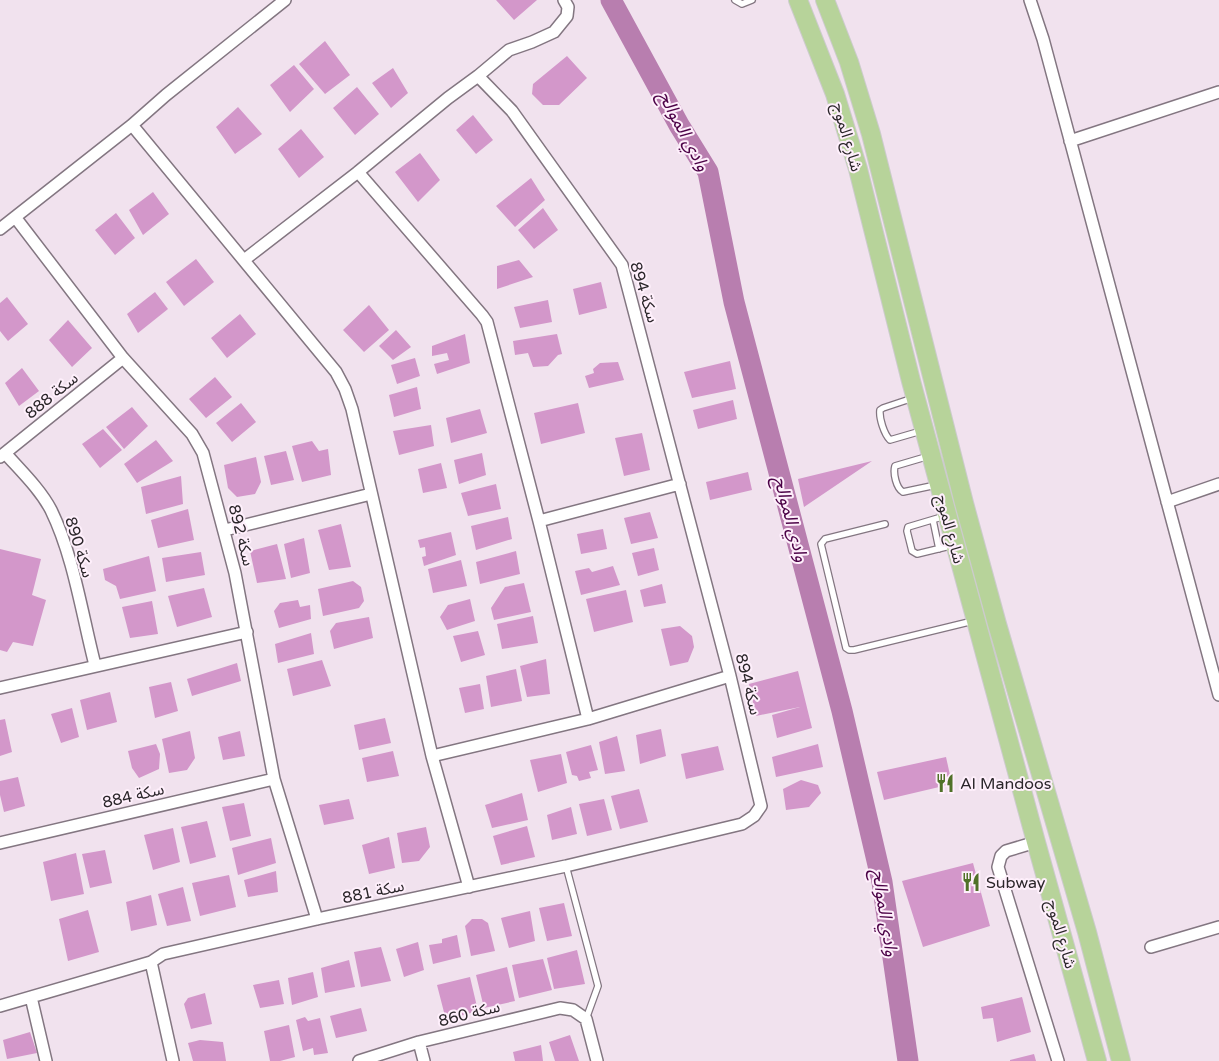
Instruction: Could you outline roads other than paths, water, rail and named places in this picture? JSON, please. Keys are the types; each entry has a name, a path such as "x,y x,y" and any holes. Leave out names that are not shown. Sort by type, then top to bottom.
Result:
{"main road":[{"name":"شارع الموج","path":"798,0 836,94 858,170 915,397 939,484 940,518 947,547 976,620 1097,1061"},
{"name":"شارع الموج","path":"825,0 849,62 871,134 984,577 1087,932 1121,1061"}],"street":[{"path":"0,229 132,125 166,95 284,0"},
{"path":"244,260 358,172 509,50 554,32 567,16 568,7 564,0"},
{"path":"1030,0 1043,39 1219,695"},
{"name":"سكة 894","path":"478,76 512,111 622,265 730,676 761,806 754,816"},
{"path":"1070,141 1219,92"},
{"path":"132,125 336,372 345,389 432,756 469,887"},
{"path":"358,172 487,322 588,719"},
{"name":"سكة 892","path":"15,217 123,358 192,434 203,452 225,530 247,632 274,779 317,919"},
{"name":"سكة 888","path":"2,455 123,358"},
{"name":"سكة 890","path":"2,455 30,480 50,508 62,538 71,569 95,665"},
{"path":"539,521 680,484"},
{"path":"1167,502 1219,484"},
{"path":"225,530 371,494"},
{"path":"0,688 247,632"},
{"path":"432,756 588,719 730,676"},
{"name":"سكة 884","path":"0,843 274,779"},
{"name":"سكة 881","path":"0,1006 151,962 163,954 566,866 742,824 754,816"},
{"path":"1036,842 1006,851 1001,856 998,867 1058,1061"},
{"path":"1151,947 1219,927"},
{"path":"151,962 173,1061"},
{"path":"31,997 46,1061"},
{"name":"سكة 860","path":"359,1061 419,1042 560,1008 573,1010 586,1019"},
{"path":"586,1019 597,1061"},
{"path":"419,1042 424,1061"}],"lane":[{"path":"735,0 742,4 752,0"},
{"path":"915,397 883,408 880,410 880,415 886,436 890,440 924,430"},
{"path":"931,456 895,466 894,470 898,487 903,492 939,484"},
{"path":"940,518 909,526 906,531 912,551 915,554 947,547"},
{"path":"885,524 825,539 821,544 846,648 854,650 976,620"},
{"path":"566,866 598,986 586,1019"}],"waterway":[{"name":"وادي الموالح","path":"611,0 679,125 708,172 734,302 842,711 882,882 908,1061"}],"place":[{"name":"Al Mandoos","path":"945,783"},
{"name":"Subway","path":"971,882"}]}
